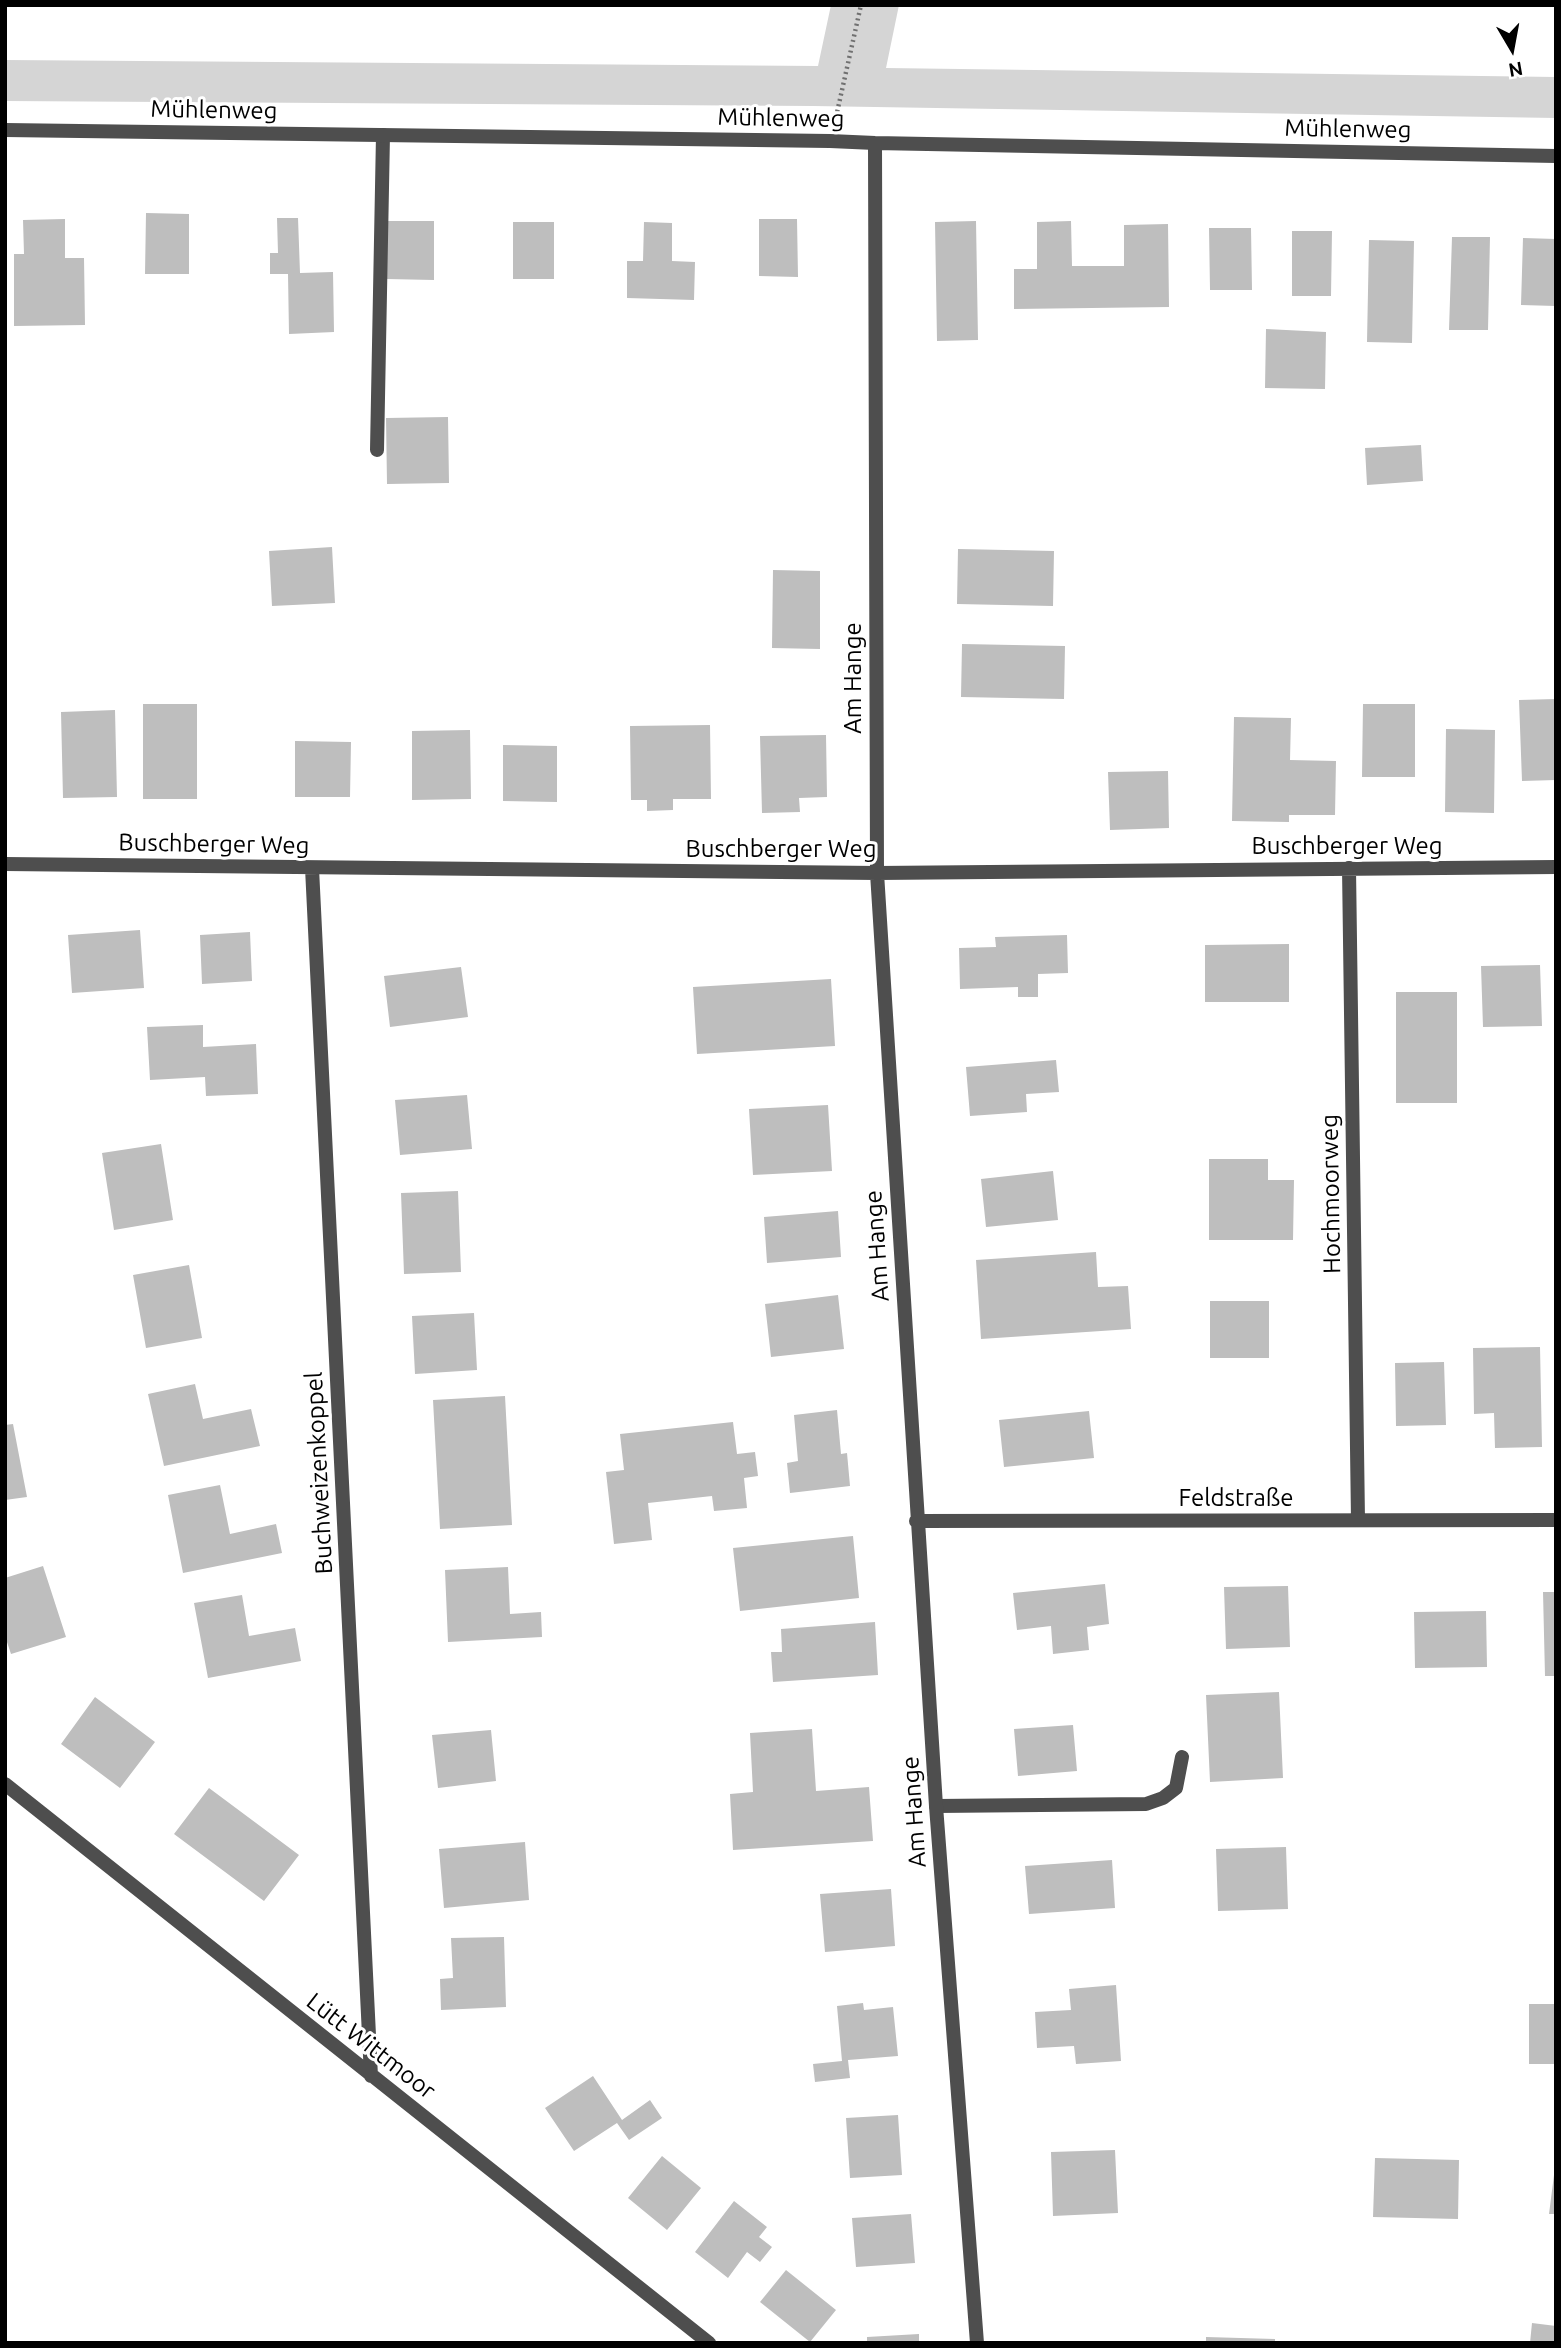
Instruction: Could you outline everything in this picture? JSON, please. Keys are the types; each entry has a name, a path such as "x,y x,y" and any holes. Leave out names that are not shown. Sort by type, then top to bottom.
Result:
{"street":[{"name":"Mühlenweg","path":"5,130 830,141 1556,156"},
{"path":"377,450 383,135"},
{"name":"Am Hange","path":"875,144 877,873 916,1521 977,2343"},
{"name":"Buschberger Weg","path":"5,864 877,873 1556,867"},
{"name":"Buchweizenkoppel","path":"312,868 371,2076"},
{"name":"Hochmoorweg","path":"1349,868 1358,1520"},
{"name":"Feldstraße","path":"916,1521 1556,1520"},
{"path":"936,1806 1146,1804 1163,1798 1176,1788 1182,1757"},
{"name":"Lütt Wittmoor","path":"5,1784 709,2343"}],"path":[{"path":"830,141 860,5"}],"shaded area":[{"path":"831,5 899,5 886,68 1556,77 1556,118 813,106 5,101 5,60 818,66"}],"building":[{"path":"146,213 189,214 189,274 145,274"},
{"path":"277,218 298,218 300,273 333,272 334,332 289,334 288,274 270,274 270,253 278,253"},
{"path":"65,219 65,258 84,258 85,325 14,326 14,254 24,254 23,220"},
{"path":"759,219 797,219 798,277 759,276"},
{"path":"387,221 434,221 434,280 387,279"},
{"path":"976,221 978,340 937,341 935,222"},
{"path":"1071,221 1072,266 1124,266 1124,225 1168,224 1169,307 1014,309 1014,269 1037,269 1037,222"},
{"path":"513,222 554,222 554,279 513,279"},
{"path":"644,222 672,223 672,261 695,262 694,300 627,298 627,261 643,261"},
{"path":"1209,228 1251,228 1252,290 1210,290"},
{"path":"1292,231 1332,231 1331,296 1292,296"},
{"path":"1452,237 1490,237 1488,330 1449,330"},
{"path":"1523,238 1556,239 1556,306 1521,305"},
{"path":"1369,240 1414,241 1412,343 1367,342"},
{"path":"1266,329 1326,332 1325,389 1265,388"},
{"path":"448,417 449,483 387,484 386,418"},
{"path":"1421,445 1423,481 1367,485 1365,448"},
{"path":"332,547 335,603 272,606 269,551"},
{"path":"958,549 1054,551 1053,606 957,604"},
{"path":"773,570 820,571 820,649 772,648"},
{"path":"962,644 1065,646 1064,699 961,697"},
{"path":"1556,699 1556,780 1522,781 1519,700"},
{"path":"143,704 197,704 197,799 143,799"},
{"path":"1363,704 1415,704 1415,777 1362,777"},
{"path":"115,710 117,797 63,798 61,712"},
{"path":"1234,717 1291,718 1290,760 1336,761 1335,815 1289,815 1289,822 1232,821"},
{"path":"710,725 711,799 673,799 673,810 647,811 647,800 631,800 630,726"},
{"path":"1446,729 1495,730 1494,813 1445,812"},
{"path":"470,730 471,799 412,800 412,731"},
{"path":"826,735 827,797 799,798 800,812 762,813 760,736"},
{"path":"295,741 351,742 350,797 295,797"},
{"path":"503,745 557,746 557,802 503,801"},
{"path":"1168,771 1169,828 1110,830 1108,772"},
{"path":"140,930 144,988 72,993 68,935"},
{"path":"250,932 252,981 202,984 200,935"},
{"path":"1067,935 1068,973 1038,974 1038,997 1018,997 1018,987 960,989 959,948 996,947 995,937"},
{"path":"1289,944 1289,1002 1205,1002 1205,945"},
{"path":"1540,965 1542,1026 1483,1027 1481,966"},
{"path":"461,967 468,1017 390,1027 384,976"},
{"path":"831,979 835,1046 697,1054 693,987"},
{"path":"1396,992 1457,992 1457,1103 1396,1103"},
{"path":"203,1025 203,1047 256,1044 258,1094 206,1096 205,1077 150,1080 147,1027"},
{"path":"1056,1060 1059,1092 1026,1094 1027,1112 970,1116 966,1067"},
{"path":"467,1095 472,1149 400,1155 395,1100"},
{"path":"828,1105 832,1171 753,1175 749,1109"},
{"path":"161,1144 173,1220 114,1230 102,1153"},
{"path":"1209,1159 1268,1159 1268,1180 1294,1180 1293,1240 1209,1240"},
{"path":"1053,1171 1058,1220 986,1227 981,1179"},
{"path":"458,1191 461,1272 404,1274 401,1193"},
{"path":"838,1211 841,1257 767,1263 764,1217"},
{"path":"1096,1252 1098,1287 1128,1286 1131,1329 981,1339 976,1260"},
{"path":"189,1265 202,1338 146,1348 133,1275"},
{"path":"838,1295 844,1349 771,1357 765,1304"},
{"path":"1210,1301 1269,1301 1269,1358 1210,1358"},
{"path":"474,1313 477,1370 415,1374 412,1316"},
{"path":"1540,1347 1542,1447 1495,1448 1494,1413 1474,1414 1473,1348"},
{"path":"1444,1362 1446,1425 1396,1426 1395,1363"},
{"path":"195,1384 203,1419 251,1409 260,1446 164,1466 148,1394"},
{"path":"505,1396 512,1525 440,1529 433,1400"},
{"path":"837,1410 841,1454 847,1453 850,1486 790,1493 787,1463 798,1461 794,1415"},
{"path":"1089,1411 1094,1458 1004,1467 999,1420"},
{"path":"733,1422 737,1454 755,1452 758,1476 744,1478 747,1508 714,1511 712,1496 648,1503 652,1540 614,1544 606,1472 624,1470 620,1434"},
{"path":"13,1424 27,1497 5,1500 5,1425"},
{"path":"220,1485 230,1534 276,1524 282,1553 183,1573 168,1495"},
{"path":"853,1536 859,1598 740,1611 733,1548"},
{"path":"43,1566 66,1637 11,1654 5,1636 5,1578"},
{"path":"508,1567 510,1614 541,1612 542,1637 448,1642 445,1570"},
{"path":"1105,1584 1109,1624 1087,1627 1089,1650 1053,1654 1051,1626 1017,1630 1013,1593"},
{"path":"1288,1586 1290,1647 1226,1649 1224,1587"},
{"path":"1543,1592 1556,1592 1556,1676 1545,1676"},
{"path":"242,1595 249,1636 295,1628 301,1661 208,1678 194,1603"},
{"path":"1486,1611 1487,1667 1415,1668 1414,1612"},
{"path":"875,1622 878,1675 773,1682 771,1652 782,1652 781,1629"},
{"path":"1279,1692 1283,1778 1210,1782 1206,1695"},
{"path":"95,1697 155,1742 120,1788 61,1744"},
{"path":"1073,1725 1077,1771 1018,1776 1014,1729"},
{"path":"812,1729 816,1791 869,1787 873,1841 733,1850 730,1794 753,1792 750,1733"},
{"path":"491,1730 496,1781 438,1788 432,1735"},
{"path":"209,1788 299,1855 264,1901 174,1834"},
{"path":"525,1842 529,1900 444,1908 439,1849"},
{"path":"1286,1847 1288,1909 1218,1911 1216,1849"},
{"path":"1112,1860 1115,1908 1029,1914 1025,1866"},
{"path":"891,1889 895,1946 825,1952 820,1894"},
{"path":"504,1937 506,2007 441,2010 440,1979 453,1978 451,1938"},
{"path":"1116,1985 1121,2061 1076,2064 1074,2046 1037,2048 1035,2012 1071,2010 1069,1989"},
{"path":"863,2003 864,2010 893,2007 898,2056 848,2060 850,2078 815,2082 813,2064 842,2061 837,2006"},
{"path":"1529,2004 1556,2004 1556,2064 1529,2064"},
{"path":"593,2076 622,2120 650,2100 662,2118 629,2140 617,2123 574,2151 545,2108"},
{"path":"898,2115 902,2175 850,2178 846,2118"},
{"path":"1115,2150 1118,2213 1053,2216 1051,2152"},
{"path":"662,2156 701,2188 667,2230 628,2198"},
{"path":"1375,2158 1459,2160 1458,2219 1373,2217"},
{"path":"1554,2175 1556,2214 1549,2214"},
{"path":"734,2201 767,2227 759,2237 772,2247 760,2262 747,2252 728,2278 695,2252"},
{"path":"911,2214 915,2263 856,2267 852,2218"},
{"path":"786,2270 836,2310 810,2342 760,2302"},
{"path":"1532,2323 1556,2326 1556,2343 1530,2343"},
{"path":"919,2334 919,2343 867,2343 867,2337"},
{"path":"1206,2337 1275,2339 1275,2343 1206,2343"}]}
